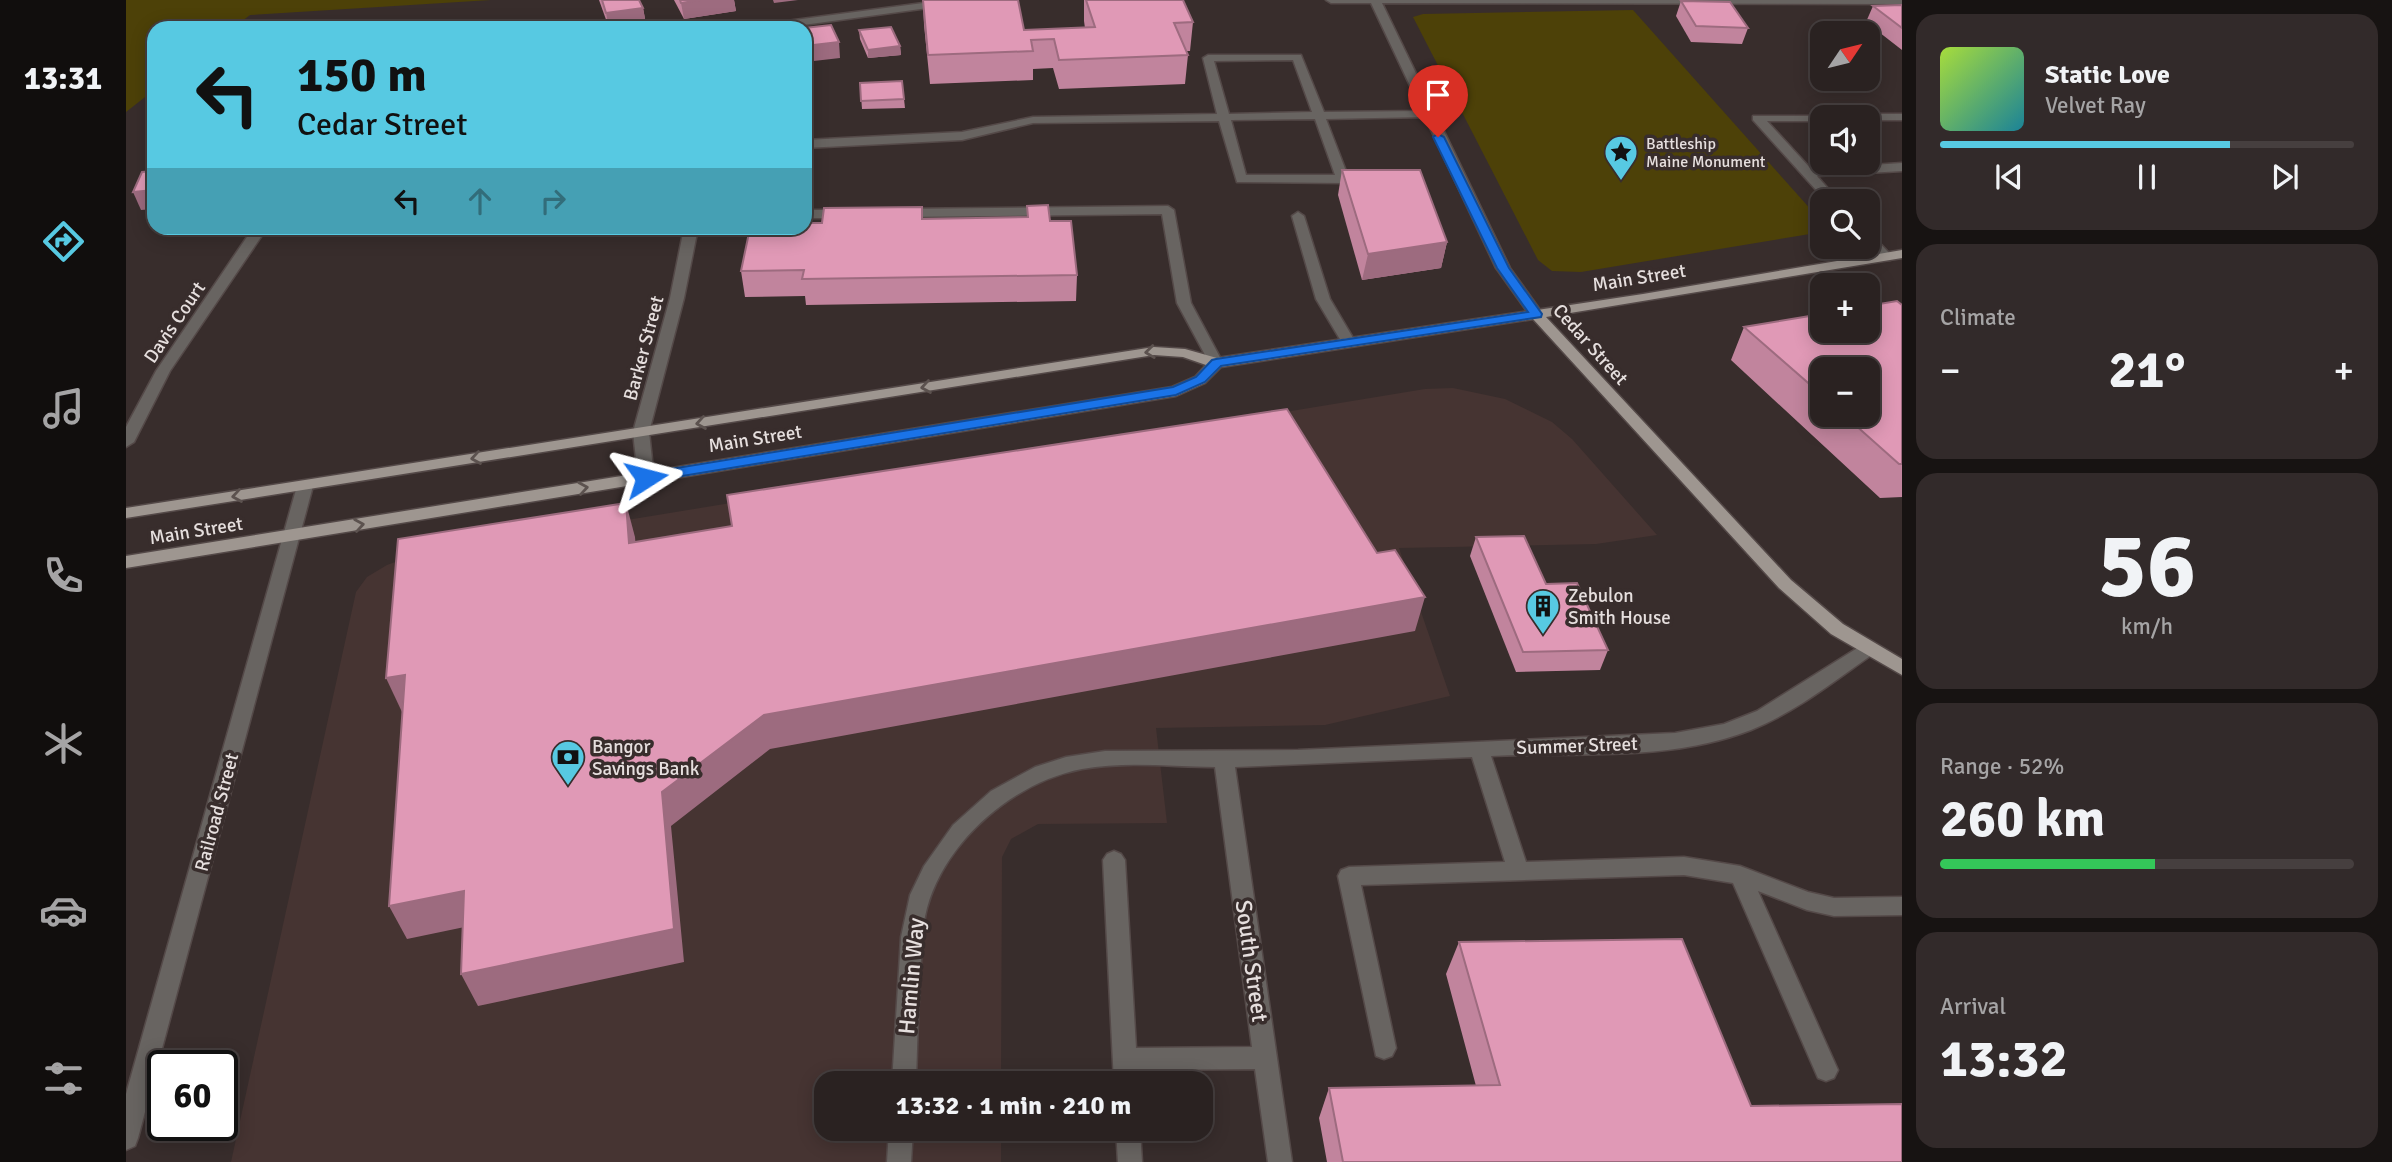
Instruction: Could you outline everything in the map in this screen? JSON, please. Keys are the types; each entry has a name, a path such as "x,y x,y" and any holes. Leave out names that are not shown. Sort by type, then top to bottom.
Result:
{"main road":[{"name":"Main Street","path":"126,513 1154,351 1185,353 1216,363 1902,254"},
{"name":"Cedar Street","path":"1536,314 1761,560 1811,607 1867,649"},
{"name":"Main Street","path":"126,562 1176,391 1200,380 1216,363"},
{"path":"1867,649 1902,668"}],"street":[{"path":"1331,0 1902,1"},
{"name":"Cedar Street","path":"1375,0 1427,114 1503,268 1536,314"},
{"path":"806,21 917,5 963,2"},
{"path":"1297,57 1343,179 1241,180 1224,117 1208,58 1297,57"},
{"path":"812,144 962,136 1033,120 1427,114"},
{"path":"1880,117 1902,117"},
{"path":"1810,118 1757,118 1822,189"},
{"path":"1808,173 1902,167"},
{"path":"889,213 1168,210 1184,303 1216,363"},
{"path":"812,214 861,214"},
{"path":"1298,216 1317,284 1327,308 1349,343"},
{"name":"Davis Court","path":"126,442 163,371 255,235"},
{"name":"Barker Street","path":"646,478 641,432 677,298 690,235"},
{"path":"1880,252 1885,257"},
{"name":"Railroad Street","path":"126,1138 305,486"},
{"name":"Summer Street","path":"1224,760 1667,740 1724,732 1770,713 1867,649"},
{"path":"1479,749 1518,869"},
{"name":"Hamlin Way","path":"905,1071 913,925 920,896 946,850 979,811 1022,782 1065,765 1115,758 1224,760"},
{"name":"South Street","path":"1224,760 1280,1162"},
{"path":"1114,860 1126,1071"},
{"path":"1384,1048 1349,876 1684,866 1740,875 1807,901 1834,907 1902,906"},
{"path":"1740,875 1826,1070"},
{"path":"1125,1059 1266,1058"},
{"path":"899,1162 900,1141"},
{"path":"1129,1141 1130,1162"}],"shaded area":[{"path":"126,0 491,0 250,15 242,21 147,21 147,96 126,112"},
{"path":"1633,10 1810,209 1810,234 1581,272 1552,271 1538,260 1413,17 1423,14"},
{"path":"1453,388 1505,399 1552,422 1572,439 1657,535 1596,544 1399,548 1450,696 1325,725 1156,728 1167,823 1038,824 1011,839 1002,857 1001,1071 814,1071 814,1141 1001,1141 1001,1162 231,1162 236,1141 238,1141 238,1130 356,592 367,577 387,565 414,555 1425,389"}],"building":[{"path":"602,0 639,0 643,8 606,13"},
{"path":"923,0 1018,0 1024,30 1095,27 1086,0 1183,0 1193,22 1174,23 1188,55 1059,60 1054,39 1031,40 1033,51 928,55"},
{"path":"1681,1 1730,2 1748,28 1696,26"},
{"path":"1902,5 1902,28 1873,6"},
{"path":"831,25 839,42 812,45 812,27"},
{"path":"891,27 900,46 868,50 859,30"},
{"path":"902,81 904,99 861,101 860,83"},
{"path":"1342,170 1420,170 1447,242 1368,254"},
{"path":"142,172 147,172 147,191 133,192"},
{"path":"1048,205 1050,221 1071,221 1077,275 802,279 804,270 741,271 749,235 812,235 812,223 822,223 824,208 922,207 922,219 1028,217 1027,206"},
{"path":"1897,301 1902,305 1902,464 1857,427 1880,427 1880,357 1810,357 1810,385 1744,327 1810,316 1810,343 1880,343 1880,304"},
{"path":"1287,409 1377,553 1395,550 1425,597 764,715 662,792 674,929 461,974 464,891 389,906 405,675 386,678 398,539 626,503 629,543 732,526 727,495"},
{"name":"Zebulon Smith House","path":"1524,536 1546,584 1577,583 1608,650 1523,652 1476,537"},
{"path":"1682,939 1751,1106 1902,1104 1902,1162 1343,1162 1329,1088 1500,1085 1459,942"}],"place":[{"name":"Battleship Maine Monument","path":"1621,182"},
{"name":"Zebulon Smith House","path":"1543,636"},
{"name":"Bangor Savings Bank","path":"568,787"}],"route":[{"path":"646,478 1176,391 1200,380 1216,363 1536,314 1509,279 1438,137"}]}
